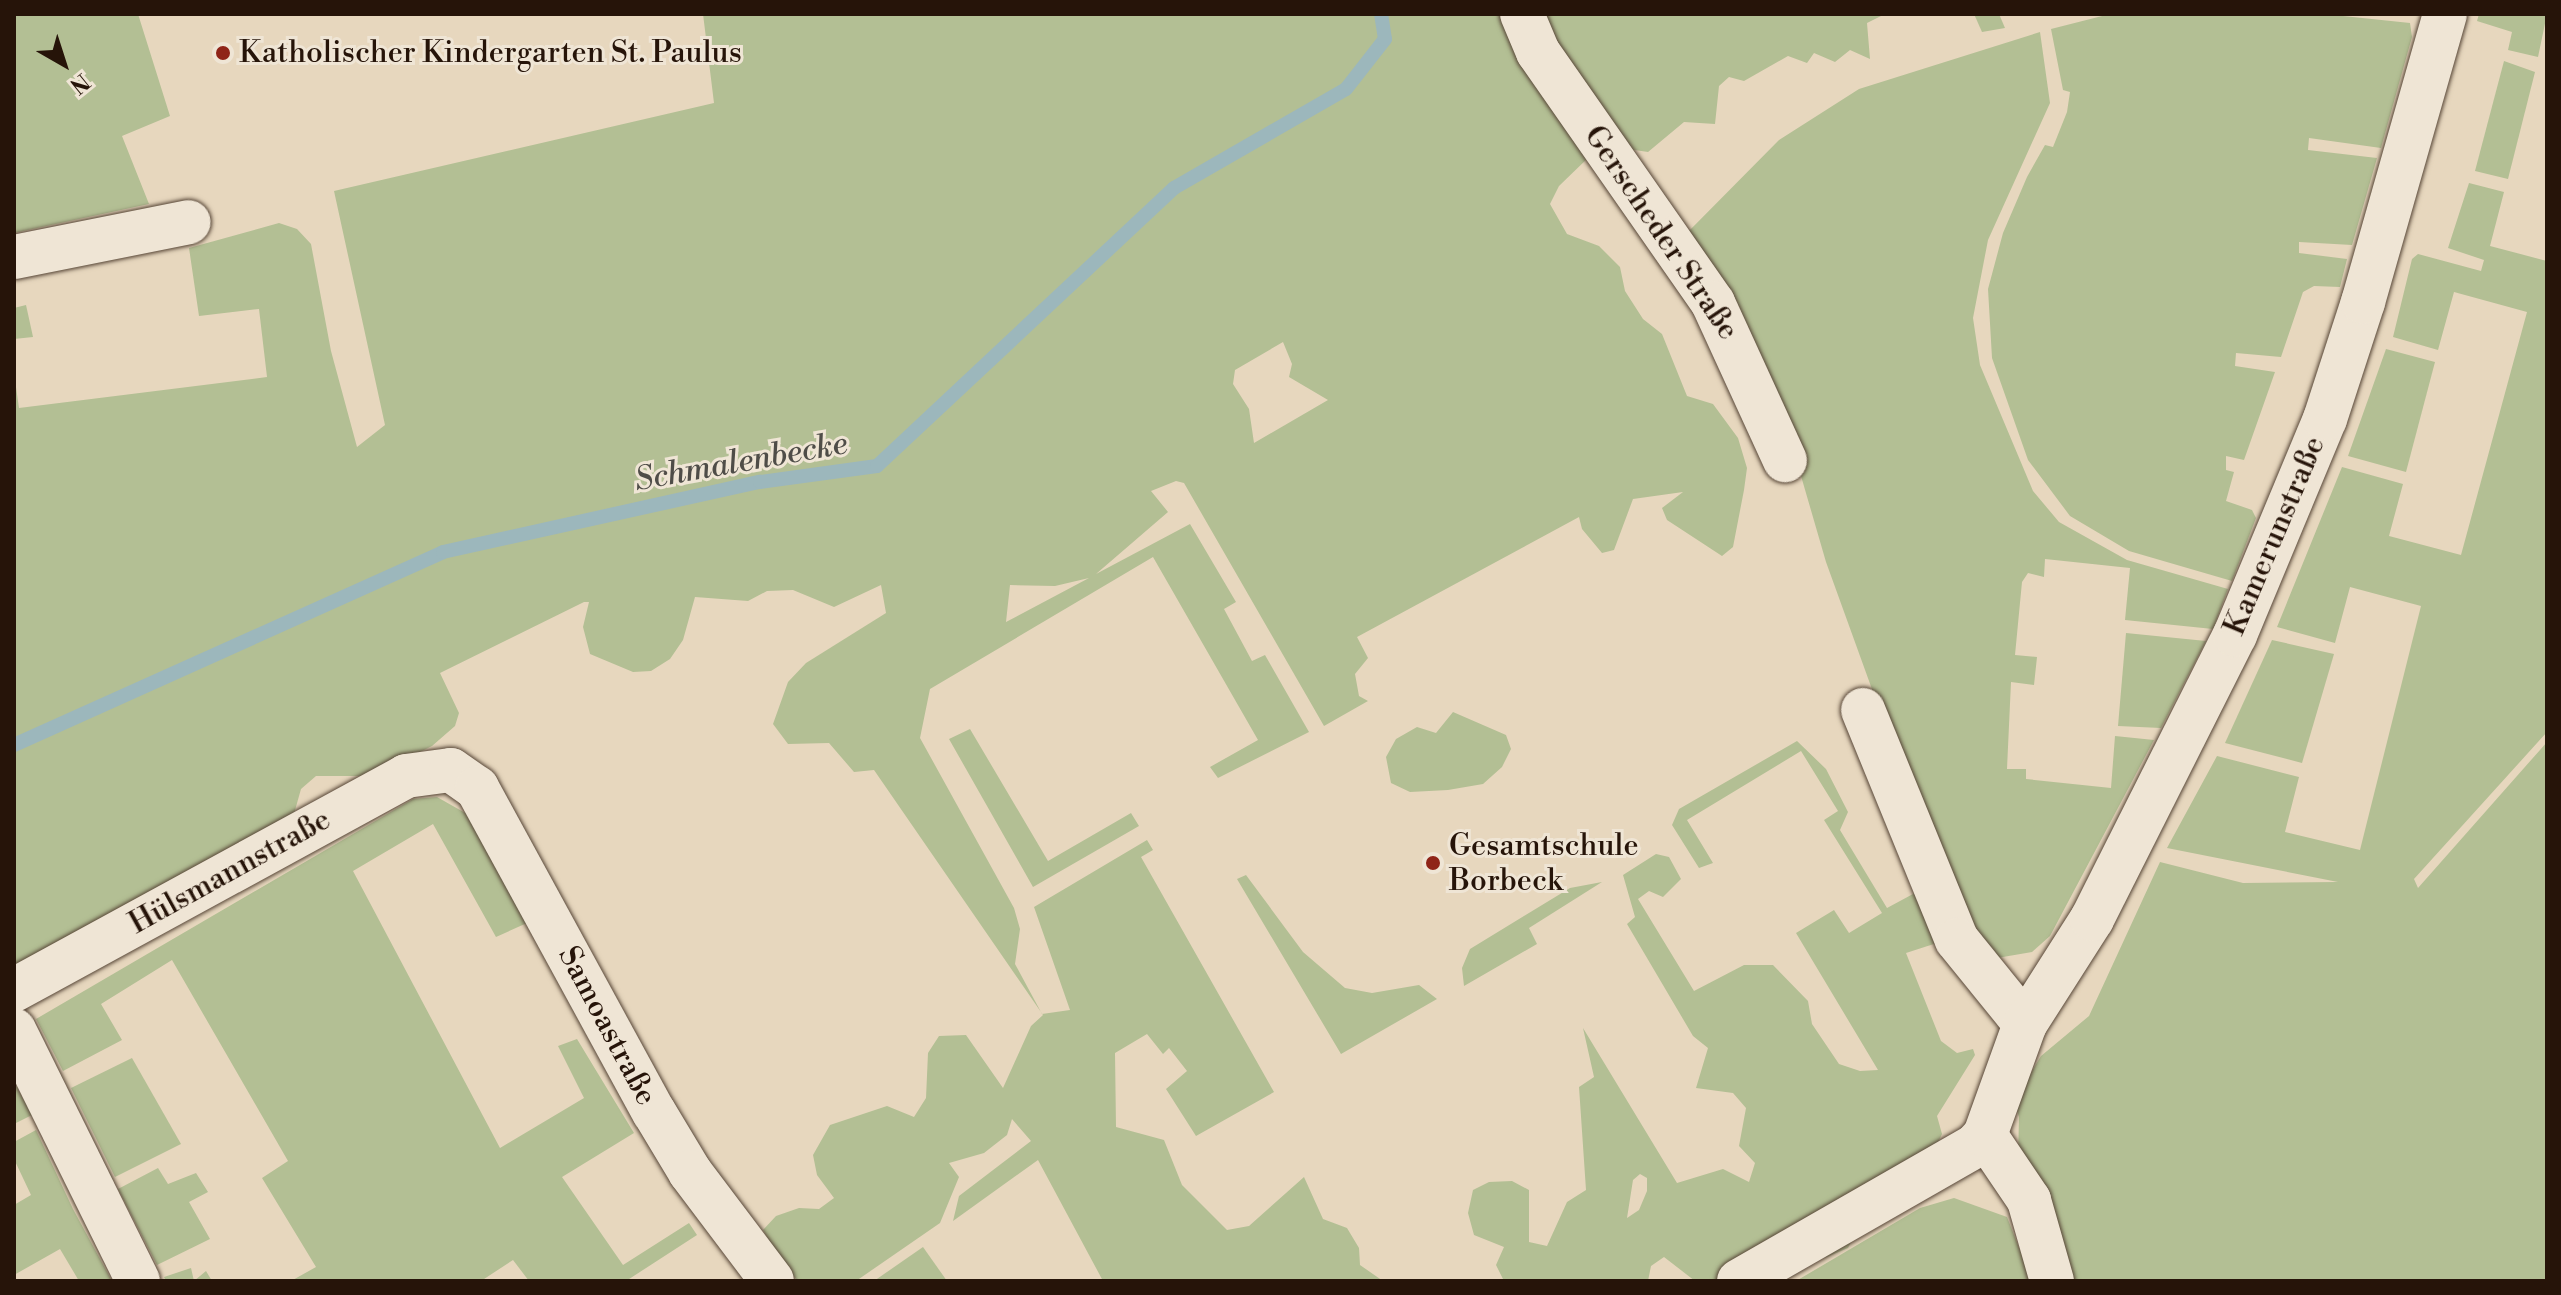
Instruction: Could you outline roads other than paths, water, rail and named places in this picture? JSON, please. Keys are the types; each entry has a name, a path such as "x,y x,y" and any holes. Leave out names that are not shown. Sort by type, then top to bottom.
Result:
{"street":[{"name":"Gerscheder Straße","path":"1522,14 1538,52 1713,303 1785,460"},
{"name":"Kamerunstraße","path":"2025,1024 2092,919 2235,635 2325,419 2363,302 2445,14"},
{"path":"14,257 189,222"},
{"path":"1739,1281 1975,1146 1985,1135 2025,1024 1957,940 1863,710"},
{"name":"Hülsmannstraße","path":"14,990 406,776 451,770"},
{"name":"Samoastraße","path":"451,770 477,788 661,1124 712,1204 772,1281"},
{"path":"14,1030 138,1281"},
{"path":"1985,1135 2029,1200 2052,1281"}],"waterway":[{"name":"Schmalenbecke","path":"14,745 443,552 760,482 877,466 1174,188 1346,89 1385,39 1381,14"}],"place":[{"name":"Katholischer Kindergarten St. Paulus","path":"223,53"},
{"name":"Gesamtschule Borbeck","path":"1433,863"}]}
